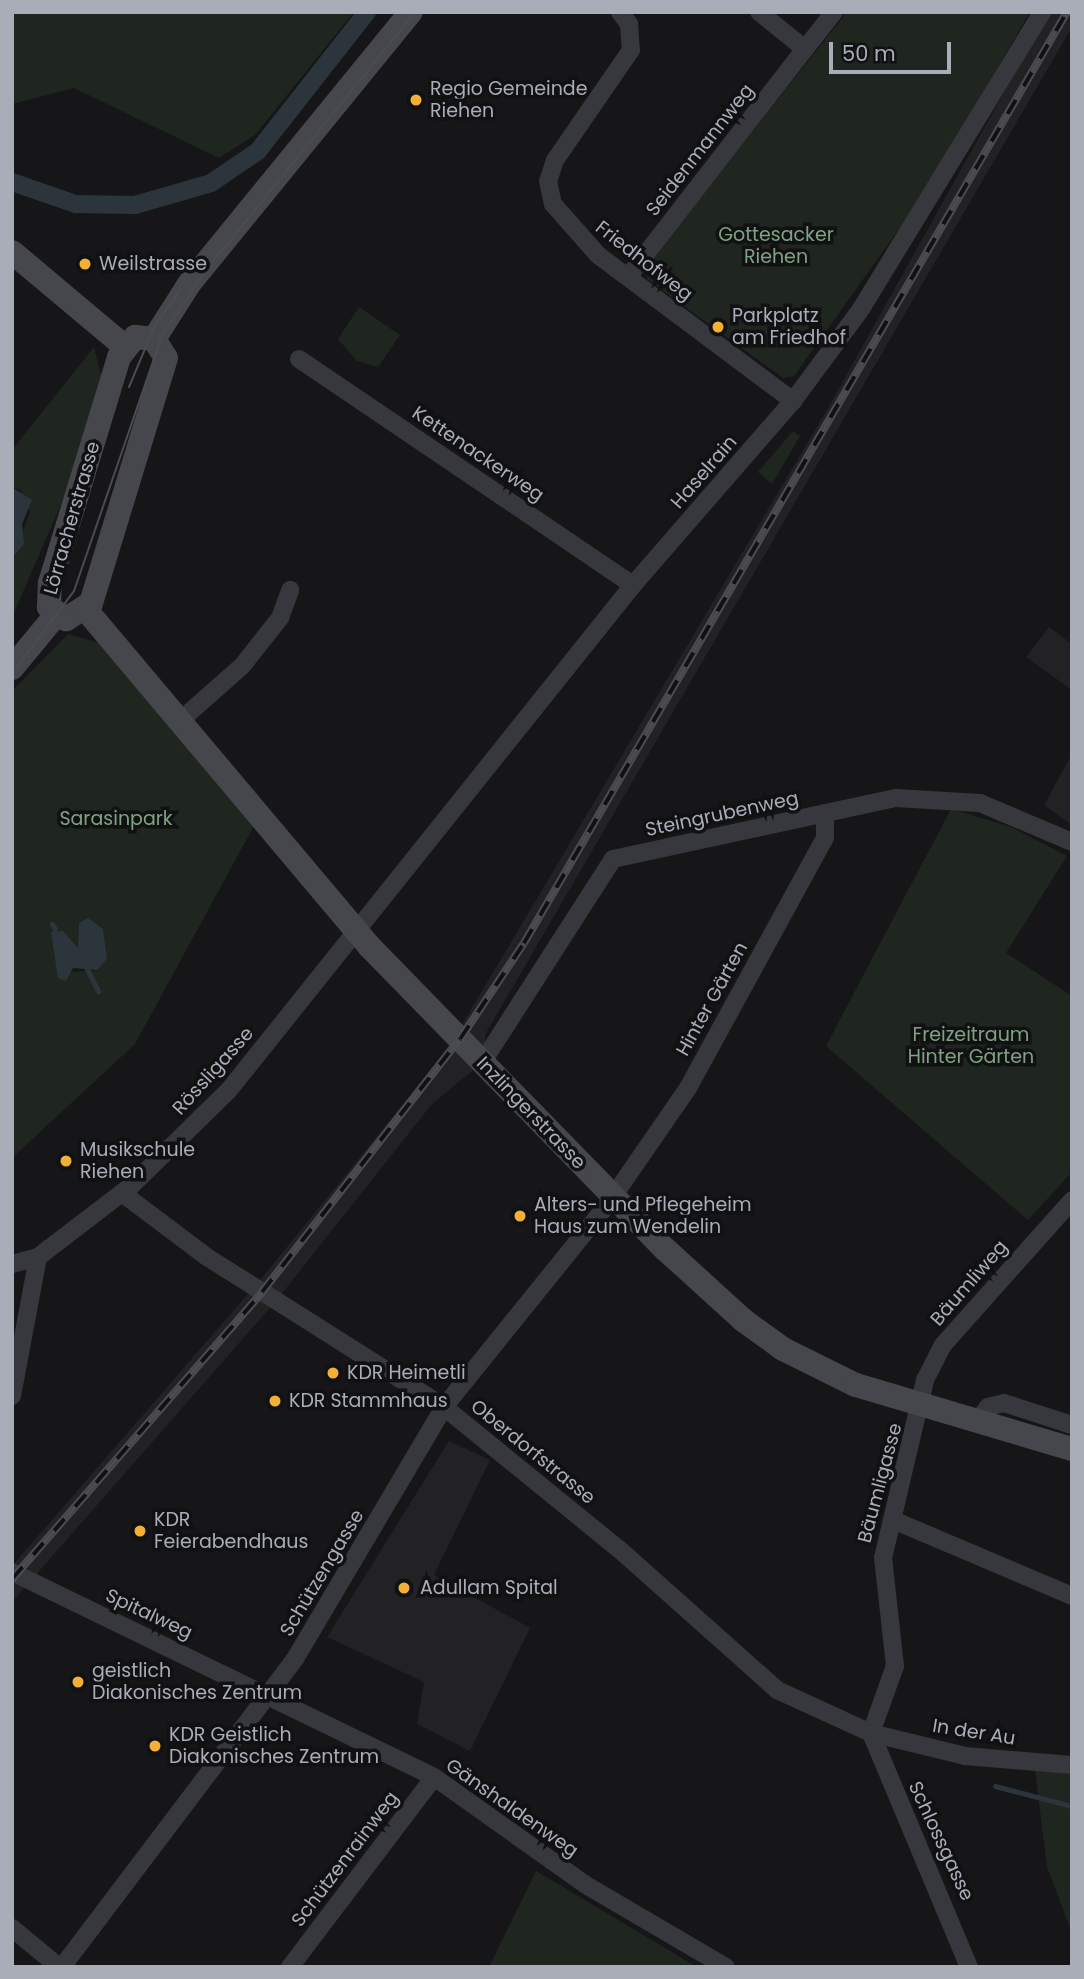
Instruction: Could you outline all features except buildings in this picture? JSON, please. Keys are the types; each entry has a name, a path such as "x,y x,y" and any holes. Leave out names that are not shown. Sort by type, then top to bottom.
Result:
{"street":[{"path":"12,251 124,346 135,337 154,339 190,284 411,12"},
{"name":"Friedhofweg","path":"620,12 629,24 631,50 555,160 548,181 567,227 628,277 793,401"},
{"path":"759,12 805,49"},
{"name":"Seidenmannweg","path":"628,277 834,12"},
{"name":"Haselrain","path":"356,929 633,584 793,401 861,309 1042,12"},
{"name":"Lörracherstrasse","path":"124,346 50,583 47,598 56,614 66,619 87,611 166,358 154,339"},
{"name":"Kettenackerweg","path":"299,359 633,584"},
{"path":"182,719 242,666 280,618 290,590"},
{"name":"Inzlingerstrasse","path":"87,611 182,719 356,929 613,1197 713,1294 783,1349 856,1385 920,1407 1072,1449"},
{"path":"12,668 56,614"},
{"name":"Steingrubenweg","path":"482,1063 613,859 896,798 939,797 1015,814 1072,842"},
{"name":"Hinter Gärten","path":"613,1197 688,1088 825,838 825,813"},
{"name":"Rössligasse","path":"12,1264 38,1257 122,1194 229,1090 356,929"},
{"name":"Oberdorfstrasse","path":"122,1194 206,1257 444,1407 619,1549 750,1671 806,1707 871,1734"},
{"name":"Schützengasse","path":"60,1967 269,1693 444,1407 613,1197"},
{"name":"Bäumliweg","path":"920,1407 925,1380 943,1345 1072,1200"},
{"path":"12,1396 38,1257"},
{"path":"976,1423 989,1408 1004,1403 1072,1425"},
{"name":"Bäumligasse","path":"871,1734 895,1666 883,1558 920,1407"},
{"path":"893,1520 1072,1596"},
{"name":"Spitalweg","path":"12,1572 269,1693"},
{"name":"Gänshaldenweg","path":"269,1693 434,1777 586,1885 726,1967"},
{"name":"In der Au","path":"871,1734 965,1756 1072,1765"},
{"name":"Schlossgasse","path":"871,1734 969,1967"},
{"name":"Schützenrainweg","path":"290,1967 434,1777"},
{"path":"12,1928 60,1967"}],"shaded area":[{"path":"1049,12 1072,12 1072,27 486,1033 482,1063 432,1104 276,1301 12,1602 12,1566 265,1274 447,1050 824,415"},
{"path":"12,487 32,500 22,524 24,544 12,558"},
{"path":"1049,627 1072,644 1072,690 1026,657"},
{"path":"1072,754 1072,825 1044,805"},
{"path":"88,918 103,929 107,959 97,970 73,968 66,981 58,978 51,932 63,931 78,948 79,923"},
{"name":"Adullam Spital","path":"449,1441 490,1460 434,1575 530,1628 470,1751 417,1724 424,1682 327,1637"}],"green space":[{"path":"12,12 354,12 255,135 219,158 74,88 12,104"},
{"name":"Gottesacker Riehen","path":"847,12 1030,12 919,201 794,376 783,378 647,279 648,263"},
{"path":"359,307 400,335 378,367 357,361 338,339"},
{"path":"94,347 101,375 66,493 12,617 12,558 30,513 21,490 12,487 12,450"},
{"path":"793,431 800,436 772,484 758,472"},
{"name":"Sarasinpark","path":"68,634 100,643 254,826 135,1044 12,1158 12,691","holes":["81,946 97,970 69,972 72,947"]},
{"name":"Freizeitraum Hinter Gärten","path":"951,809 1011,827 1067,856 1006,953 1072,996 1072,1172 1028,1220 826,1046"},
{"path":"1035,1769 1072,1774 1072,1933 1047,1867"},
{"path":"536,1871 697,1967 489,1967"}],"waterway":[{"path":"12,182 76,204 135,205 211,183 258,151 367,12"},
{"path":"52,924 55,929"},
{"path":"87,969 98,991"},
{"path":"995,1786 1072,1806"}],"tram line":[{"path":"12,674 74,591 162,336 203,274 415,12"},
{"path":"129,387 155,325 181,289"}],"railway":[{"path":"12,1579 262,1292 460,1039 524,943 1067,12"}],"place":[{"name":"Regio Gemeinde Riehen","path":"416,100"},
{"name":"Weilstrasse","path":"85,264"},
{"name":"Parkplatz am Friedhof","path":"718,327"},
{"name":"Musikschule Riehen","path":"66,1161"},
{"name":"Alters- und Pflegeheim Haus zum Wendelin","path":"520,1216"},
{"name":"KDR Heimetli","path":"333,1373"},
{"name":"KDR Stammhaus","path":"275,1401"},
{"name":"KDR Feierabendhaus","path":"140,1531"},
{"name":"Adullam Spital","path":"404,1588"},
{"name":"geistlich Diakonisches Zentrum","path":"78,1682"},
{"name":"KDR Geistlich Diakonisches Zentrum","path":"155,1746"}]}
